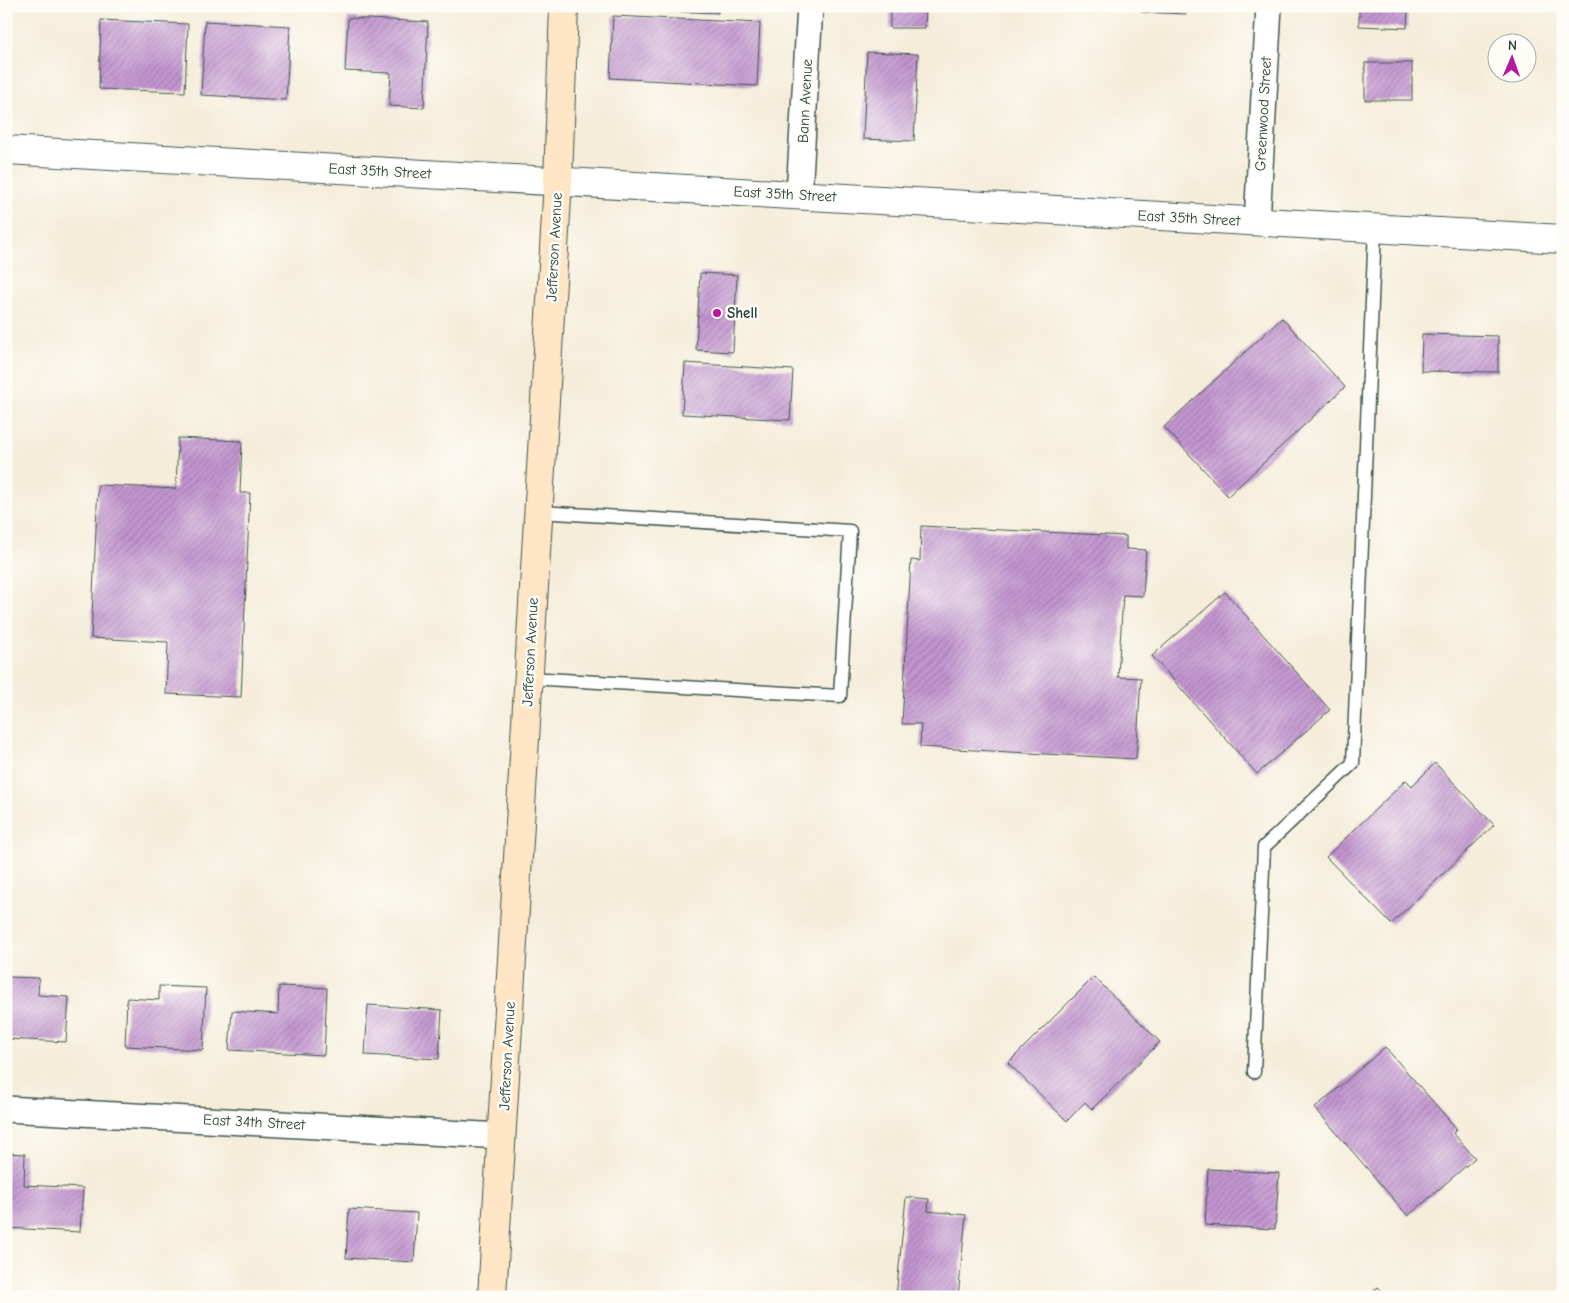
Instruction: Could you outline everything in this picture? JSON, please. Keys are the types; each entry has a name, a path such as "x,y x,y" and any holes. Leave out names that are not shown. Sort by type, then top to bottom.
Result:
{"main road":[{"name":"Jefferson Avenue","path":"492,1297 558,182 564,6"}],"street":[{"name":"Bann Avenue","path":"799,195 810,6"},
{"name":"Greenwood Street","path":"1257,222 1269,6"},
{"name":"East 35th Street","path":"6,150 1563,239"},
{"name":"East 34th Street","path":"6,1109 502,1136"}],"lane":[{"path":"1254,1072 1264,847 1353,763 1375,228"},
{"path":"529,678 840,696 848,570 850,531 539,512"}],"building":[{"path":"640,6 718,6 718,13 640,10"},
{"path":"890,6 926,6 925,28 890,28"},
{"path":"1141,6 1187,6 1186,14 1141,12"},
{"path":"1359,6 1408,6 1407,28 1359,26"},
{"path":"613,16 760,23 757,86 610,78"},
{"path":"348,18 428,22 424,108 389,106 391,73 345,71"},
{"path":"101,20 188,24 185,92 99,89"},
{"path":"205,21 290,26 286,100 201,95"},
{"path":"867,52 918,54 914,141 863,139"},
{"path":"1365,63 1412,63 1412,100 1365,100"},
{"name":"Shell","path":"700,273 737,275 733,352 696,350"},
{"path":"1282,318 1345,387 1228,496 1164,427"},
{"path":"1422,334 1498,336 1498,372 1421,371"},
{"path":"685,363 793,370 790,420 682,414"},
{"path":"178,438 242,441 240,493 250,493 241,697 166,694 168,642 91,638 98,485 176,489"},
{"path":"921,526 1126,536 1126,549 1146,550 1143,596 1123,595 1118,677 1141,678 1136,759 920,747 921,724 902,724 911,560 920,561"},
{"path":"1225,592 1330,710 1257,774 1152,656"},
{"path":"1435,763 1494,825 1391,924 1326,857 1406,780 1412,786"},
{"path":"7,977 39,978 38,995 69,997 66,1042 6,1039"},
{"path":"1094,977 1160,1042 1092,1109 1085,1102 1067,1121 1008,1063"},
{"path":"159,986 206,988 203,1050 125,1046 127,998 159,1000"},
{"path":"279,986 327,988 324,1055 229,1050 232,1011 278,1014"},
{"path":"368,1005 442,1010 439,1059 365,1055"},
{"path":"1385,1047 1457,1129 1453,1133 1475,1158 1408,1216 1315,1108"},
{"path":"6,1153 25,1154 24,1185 83,1188 80,1232 6,1228"},
{"path":"1208,1169 1279,1173 1275,1229 1205,1225"},
{"path":"906,1197 929,1199 928,1211 966,1215 958,1297 896,1297"},
{"path":"349,1209 417,1213 414,1262 346,1258"},
{"path":"1378,1287 1388,1297 1367,1297"},
{"path":"1193,1294 1223,1295 1223,1297 1193,1297"}],"place":[{"name":"Shell","path":"717,313"}]}
